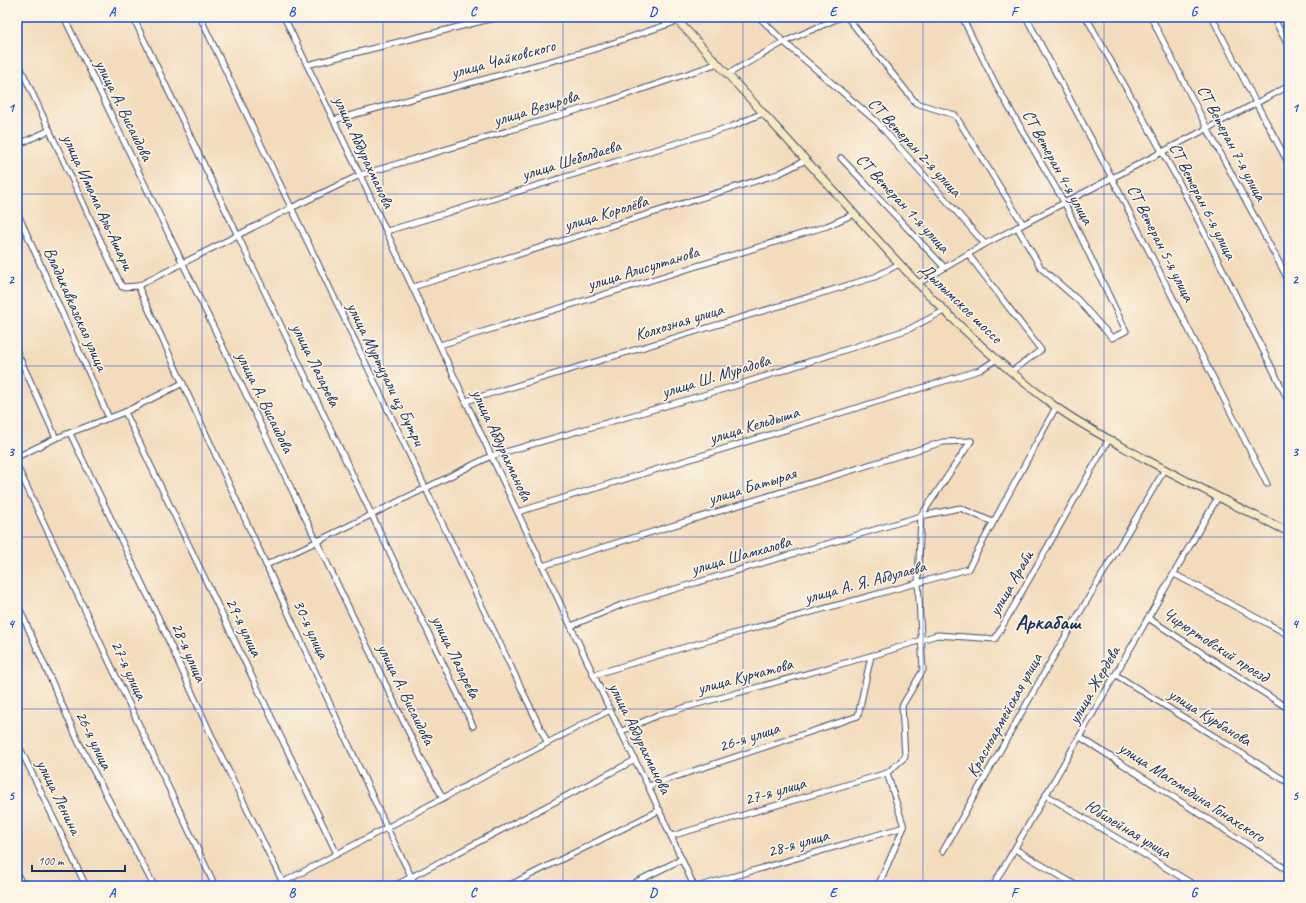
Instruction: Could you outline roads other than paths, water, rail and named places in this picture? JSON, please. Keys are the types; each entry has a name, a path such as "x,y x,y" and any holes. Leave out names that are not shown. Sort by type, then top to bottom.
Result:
{"main road":[{"name":"Дылымское шоссе","path":"676,19 718,63 917,284 996,359 1056,407 1109,439 1218,497 1289,532"}],"street":[{"name":"улица А. Висаидова","path":"64,17 316,542 420,756 443,798"},
{"name":"улица Лазарева","path":"133,17 473,726"},
{"name":"улица Муртузали из Бутри","path":"200,17 547,742"},
{"name":"улица Абдурахманова","path":"284,17 387,231 593,676 660,810 694,886"},
{"path":"307,65 498,17"},
{"name":"СТ Ветеран 2-я улица","path":"759,17 784,42 876,121 985,244"},
{"path":"728,74 784,42 841,17"},
{"path":"847,17 916,103 955,115 1022,224"},
{"name":"СТ Ветеран 4-я улица","path":"962,17 997,87 1064,202 1126,332 1112,338 1078,300 1041,268 1017,227"},
{"name":"СТ Ветеран 5-я улица","path":"1026,17 1112,178 1267,484"},
{"name":"СТ Ветеран 6-я улица","path":"1086,17 1178,180 1289,402"},
{"name":"СТ Ветеран 7-я улица","path":"1151,17 1207,128 1289,281"},
{"path":"1212,17 1289,164"},
{"path":"1273,17 1289,47"},
{"name":"улица Чайковского","path":"334,120 595,49 676,19"},
{"name":"улица Имама Аль-Ашари","path":"17,60 122,287 138,286 183,384"},
{"name":"улица Везирова","path":"138,286 291,208 360,175 608,101 718,63"},
{"path":"917,284 944,267 1022,224 1289,86"},
{"name":"улица Шеболдаева","path":"387,231 733,126 763,113"},
{"path":"17,145 50,130"},
{"name":"СТ Ветеран 1-я улица","path":"841,158 944,267"},
{"name":"улица Королёва","path":"412,287 778,174 806,160"},
{"name":"Владикавказская улица","path":"17,212 109,418"},
{"name":"улица Алисултанова","path":"440,345 827,226 854,214"},
{"name":"СТ Ветеран 1-я улица","path":"968,254 1041,350 1012,371"},
{"name":"Колхозная улица","path":"466,401 875,277 899,264"},
{"name":"улица Ш. Мурадова","path":"266,565 426,489 491,456 738,385 909,330 944,311"},
{"path":"17,352 56,438"},
{"name":"улица Кельдыша","path":"518,512 980,370 996,359"},
{"path":"17,457 56,438 125,412 183,384"},
{"name":"30-я улица","path":"183,384 387,828 416,886"},
{"name":"улица А. Я. Абдулаева","path":"593,676 689,646 968,569 1056,407"},
{"name":"29-я улица","path":"125,412 337,854"},
{"name":"28-я улица","path":"70,433 158,617 213,739 283,883"},
{"name":"улица Араби","path":"880,653 937,635 995,639 1109,439"},
{"name":"улица Батырая","path":"542,566 942,442 971,441 921,516"},
{"name":"27-я улица","path":"17,466 215,886"},
{"name":"Красноармейская улица","path":"944,851 1051,661 1165,469"},
{"name":"улица Жердева","path":"993,886 1218,497"},
{"name":"улица Шамхалова","path":"571,626 621,605 921,516 960,508 993,522"},
{"path":"878,886 904,827 887,773 906,757 902,706 924,670 918,582 921,516"},
{"path":"1174,574 1289,636"},
{"name":"26-я улица","path":"17,603 79,743 154,886"},
{"name":"Чирюртовский проезд","path":"1148,618 1289,709"},
{"name":"улица Курчатова","path":"620,732 658,714 880,653"},
{"name":"26-я улица","path":"648,786 858,716 871,656"},
{"name":"улица Курбанова","path":"1116,675 1289,783"},
{"path":"276,886 610,710"},
{"name":"улица Магомедина Гонахского","path":"1080,737 1289,871"},
{"name":"улица Ленина","path":"17,742 86,886"},
{"path":"394,886 635,760"},
{"name":"27-я улица","path":"671,836 887,773"},
{"name":"Юбилейная улица","path":"1046,795 1196,886"},
{"path":"508,886 660,810"},
{"name":"28-я улица","path":"700,886 904,827"},
{"path":"1015,849 1077,886"},
{"path":"628,886 682,859"},
{"path":"17,874 23,886"}],"district":[{"name":"Аркабаш","path":"1048,622"}]}
